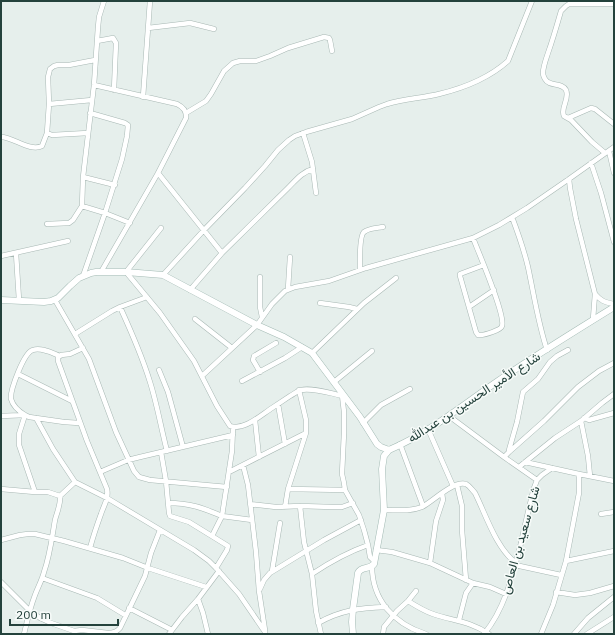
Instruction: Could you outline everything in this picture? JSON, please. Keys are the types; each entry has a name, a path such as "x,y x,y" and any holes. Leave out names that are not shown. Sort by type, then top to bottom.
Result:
{"street":[{"path":"47,224 69,223 73,220 82,206 83,177 94,85 99,17 104,1"},
{"path":"143,97 150,1"},
{"path":"163,276 204,230 260,172 283,145 295,136 352,120 387,104 438,94 468,85 501,68 508,61 532,1"},
{"path":"614,4 600,2 576,4 563,8 545,63 543,75 544,79 551,84 562,86 566,89 567,94 563,107 564,116 568,118 592,142 607,152 614,173"},
{"path":"148,28 190,23 214,29"},
{"path":"186,113 206,101 224,71 233,63 240,61 256,61 288,48 324,37 329,38 332,51"},
{"path":"97,41 113,38 116,43 114,90"},
{"path":"1,137 9,138 38,148 42,146 47,132 49,72 52,68 58,65 69,65 95,60"},
{"path":"94,85 177,104 183,108 186,113 186,118 158,173 101,272"},
{"path":"49,104 92,100"},
{"path":"568,118 591,108 595,109 614,124"},
{"path":"83,276 115,184 128,131 128,126 125,122 90,113"},
{"path":"47,132 52,135 88,133"},
{"path":"303,133 313,168 316,192"},
{"path":"202,376 257,325 278,297 288,289 329,281 360,270 473,238 512,217 614,147"},
{"path":"591,163 601,193 614,242"},
{"path":"190,290 222,253 298,177 313,168"},
{"path":"158,173 222,253"},
{"path":"83,177 115,184"},
{"path":"569,179 576,219 595,294 593,319"},
{"path":"82,206 130,222"},
{"path":"512,217 528,266 542,337 547,350"},
{"path":"360,270 363,232 383,227"},
{"path":"126,272 161,228"},
{"path":"473,238 484,265 494,290 503,324 501,328 484,335 478,335 460,279 460,274 484,265"},
{"path":"1,256 68,241"},
{"path":"16,253 19,300"},
{"path":"288,289 290,257"},
{"path":"126,272 147,297 194,361 217,406 228,424 233,427 246,425 300,390 312,390 343,395"},
{"path":"1,300 46,302 55,300 74,282 90,273 126,272 163,276 257,325 284,337 312,353 377,444 389,450 384,456 382,469 384,510 372,566 373,582 377,593 393,615 404,625 426,634"},
{"path":"260,277 260,306 262,317"},
{"path":"312,353 357,309 396,278"},
{"path":"469,307 494,290"},
{"path":"595,294 600,300 614,305"},
{"path":"75,334 106,314 147,297"},
{"path":"55,300 93,367 116,432 135,474 139,477 150,480 227,487"},
{"path":"320,303 357,309"},
{"name":"شارع الأمير الحسين بن عبدالله","path":"389,450 446,418 497,382 614,305"},
{"path":"120,307 150,382 159,413 167,451"},
{"path":"195,319 232,348"},
{"path":"260,372 253,360 254,356 276,343"},
{"path":"242,381 302,347"},
{"path":"25,415 15,406 11,399 12,388 25,357 30,351 38,349 60,356 70,354 83,348"},
{"path":"509,452 523,392 538,379 556,356 568,350"},
{"path":"334,382 372,351"},
{"path":"60,356 58,358 58,362 72,401 107,486 107,498 90,548"},
{"path":"504,457 578,387 599,371 614,363"},
{"path":"159,370 168,392 183,447"},
{"path":"18,374 72,401"},
{"path":"363,423 381,405 410,389"},
{"path":"285,507 288,489 306,433 305,412 300,390"},
{"path":"518,467 614,394"},
{"path":"343,395 344,433 342,474 346,490 361,520 370,557 374,559"},
{"path":"278,404 285,444"},
{"path":"582,419 589,420 614,412"},
{"path":"25,415 20,434 20,445 35,492"},
{"path":"1,416 25,415 36,418 80,423"},
{"path":"36,418 75,482 107,498 194,550 218,569 239,594 265,633"},
{"name":"شارع سعيد بن العاص","path":"446,418 457,422 537,480 516,564 500,609 486,633"},
{"path":"582,419 590,476"},
{"path":"255,420 259,457"},
{"path":"212,536 222,516 229,472 233,427"},
{"path":"428,429 455,486 462,506 462,530 466,580"},
{"path":"229,472 306,433"},
{"path":"100,472 128,460 232,435"},
{"path":"400,444 423,506"},
{"path":"129,608 171,632 206,588 218,569 228,546 186,520 170,516 161,452"},
{"path":"525,462 614,481"},
{"path":"243,465 248,485 265,633"},
{"path":"537,480 552,468"},
{"path":"541,634 553,605 566,561 579,493 579,474"},
{"path":"24,634 35,595 47,563 60,496 75,482"},
{"path":"384,510 415,509 423,506 455,486 466,484 475,493 496,539 505,553 516,564 561,575"},
{"path":"1,489 48,492 60,496"},
{"path":"288,489 346,490"},
{"path":"430,563 436,521 443,500 442,493"},
{"path":"168,503 180,503 194,506 222,516 252,520"},
{"path":"250,504 270,507 342,507 352,503"},
{"path":"300,506 306,550 312,574 318,623 321,634"},
{"path":"601,514 614,512"},
{"path":"259,591 264,580 272,572 306,550 361,520"},
{"path":"272,572 280,523"},
{"path":"1,582 30,611 45,620 76,632 82,630 108,634 112,633 118,630 142,583 160,530"},
{"path":"1,545 2,539 12,536 35,534 123,558 206,588"},
{"path":"312,574 345,554 368,545"},
{"path":"376,550 392,552 430,563 473,583 490,587 506,594"},
{"path":"566,561 614,551"},
{"path":"354,634 352,622 358,573 361,569 372,566"},
{"path":"42,578 96,598 125,615"},
{"path":"459,620 466,593 473,583"},
{"path":"556,592 575,595 590,593 614,586"},
{"path":"383,634 384,626 416,591"},
{"path":"574,634 588,618 614,597"},
{"path":"198,599 208,634"},
{"path":"408,601 418,608 433,614 473,625 486,633"},
{"path":"318,623 330,616 353,609 386,607"},
{"path":"587,634 614,617"},
{"path":"64,634 66,628"}]}
